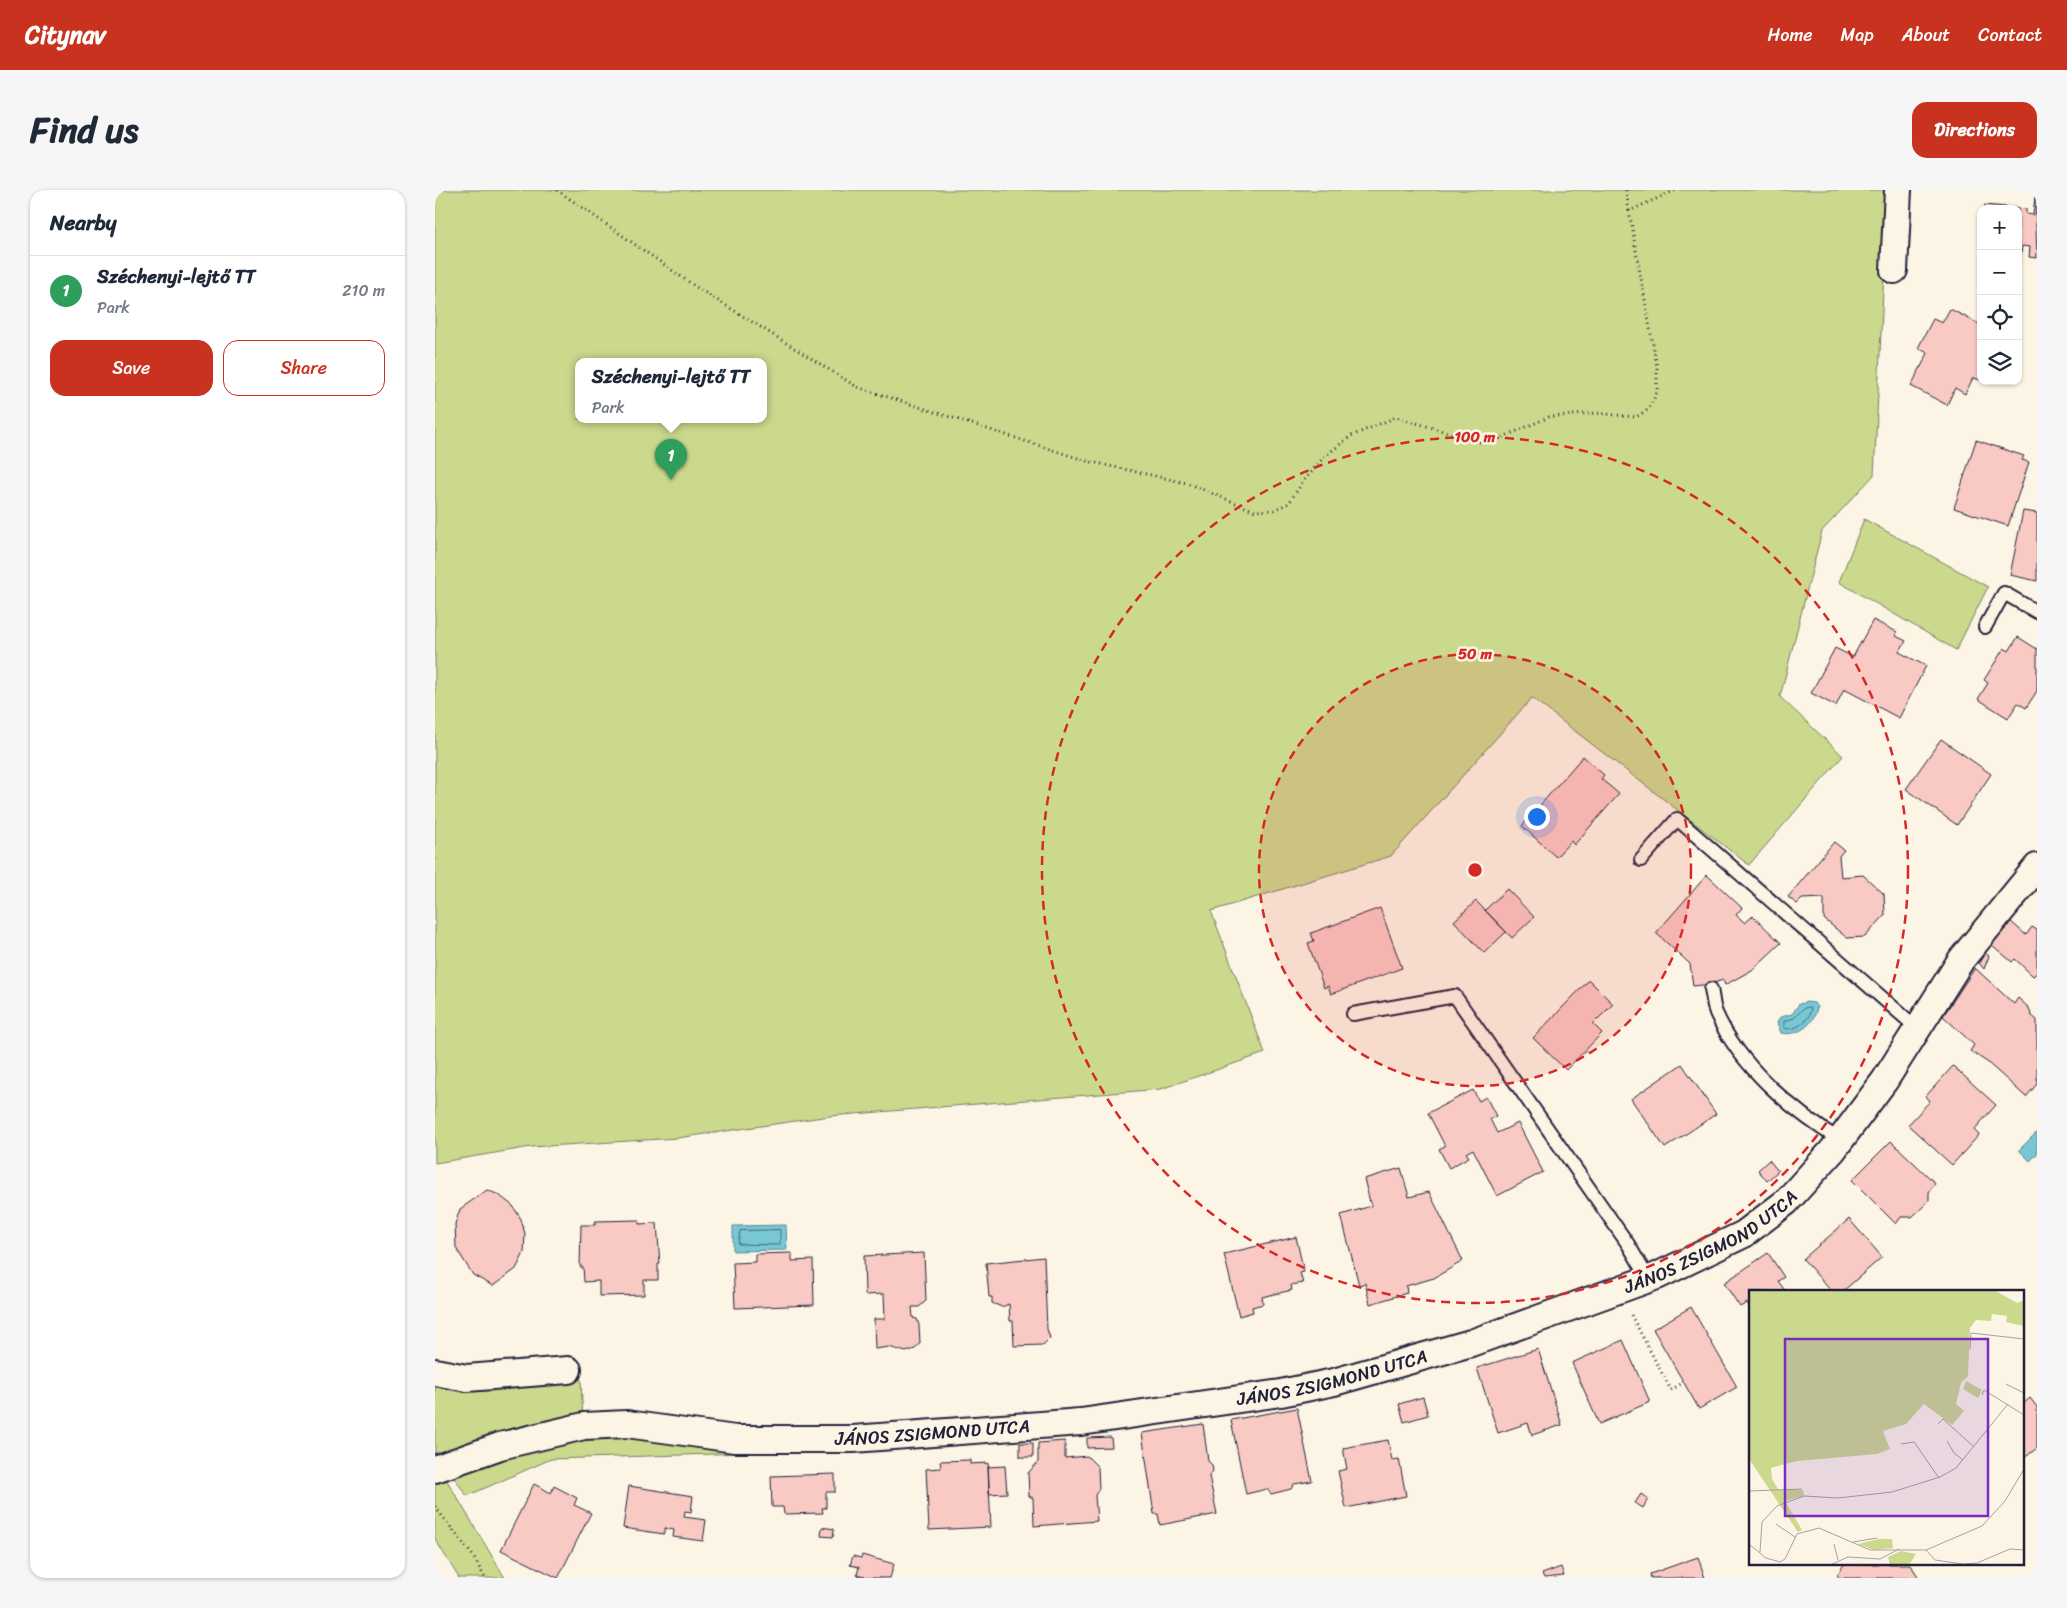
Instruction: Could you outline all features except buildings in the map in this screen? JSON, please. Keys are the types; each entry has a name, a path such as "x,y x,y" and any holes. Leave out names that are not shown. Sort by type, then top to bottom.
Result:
{"street":[{"path":"1894,270 1899,190"},
{"name":"JÁNOS ZSIGMOND UTCA","path":"435,1469 500,1446 584,1426 627,1424 735,1439 853,1439 1081,1422 1281,1393 1334,1382 1471,1343 1648,1278 1690,1261 1744,1234 1786,1202 1840,1140 1885,1080 1961,960 2037,867"},
{"path":"435,1372 467,1378 568,1370"}],"lane":[{"path":"1985,627 2004,593 2037,612"},
{"path":"1641,860 1677,819 1918,1028"},
{"path":"1711,989 1716,1014 1739,1050 1768,1086 1817,1126 1840,1140"},
{"path":"1353,1014 1455,996 1627,1244 1648,1278"}],"path":[{"path":"557,190 697,287 857,387 1087,461 1187,483 1255,511 1273,510 1289,503 1303,480 1325,456 1351,436 1396,417 1487,444 1549,417 1596,413 1636,417 1649,409 1657,392 1657,367 1626,190"},
{"path":"1629,211 1676,190"},
{"path":"1630,1314 1671,1390 1684,1382"},
{"path":"435,1508 473,1556 485,1578"}],"green space":[{"path":"435,190 1888,190 1874,475 1822,531 1780,697 1843,756 1749,865 1532,698 1391,856 1211,911 1265,1053 1161,1089 830,1116 678,1138 531,1147 435,1163"},
{"path":"1864,519 1988,587 1956,650 1839,582"},
{"path":"435,1377 470,1384 581,1379 583,1421 436,1462 505,1578 459,1578 435,1539"},
{"path":"584,1431 745,1446 747,1453 551,1459 467,1496 452,1475"}],"water":[{"path":"1814,1003 1817,1007 1816,1013 1809,1024 1794,1033 1781,1033 1777,1023 1780,1017 1792,1014 1799,1004"},
{"path":"2037,1132 2037,1154 2030,1161 2019,1150"},
{"path":"786,1225 787,1250 733,1251 733,1226"}],"place":[{"name":"Széchenyi-lejtő TT","path":"671,480"}]}
